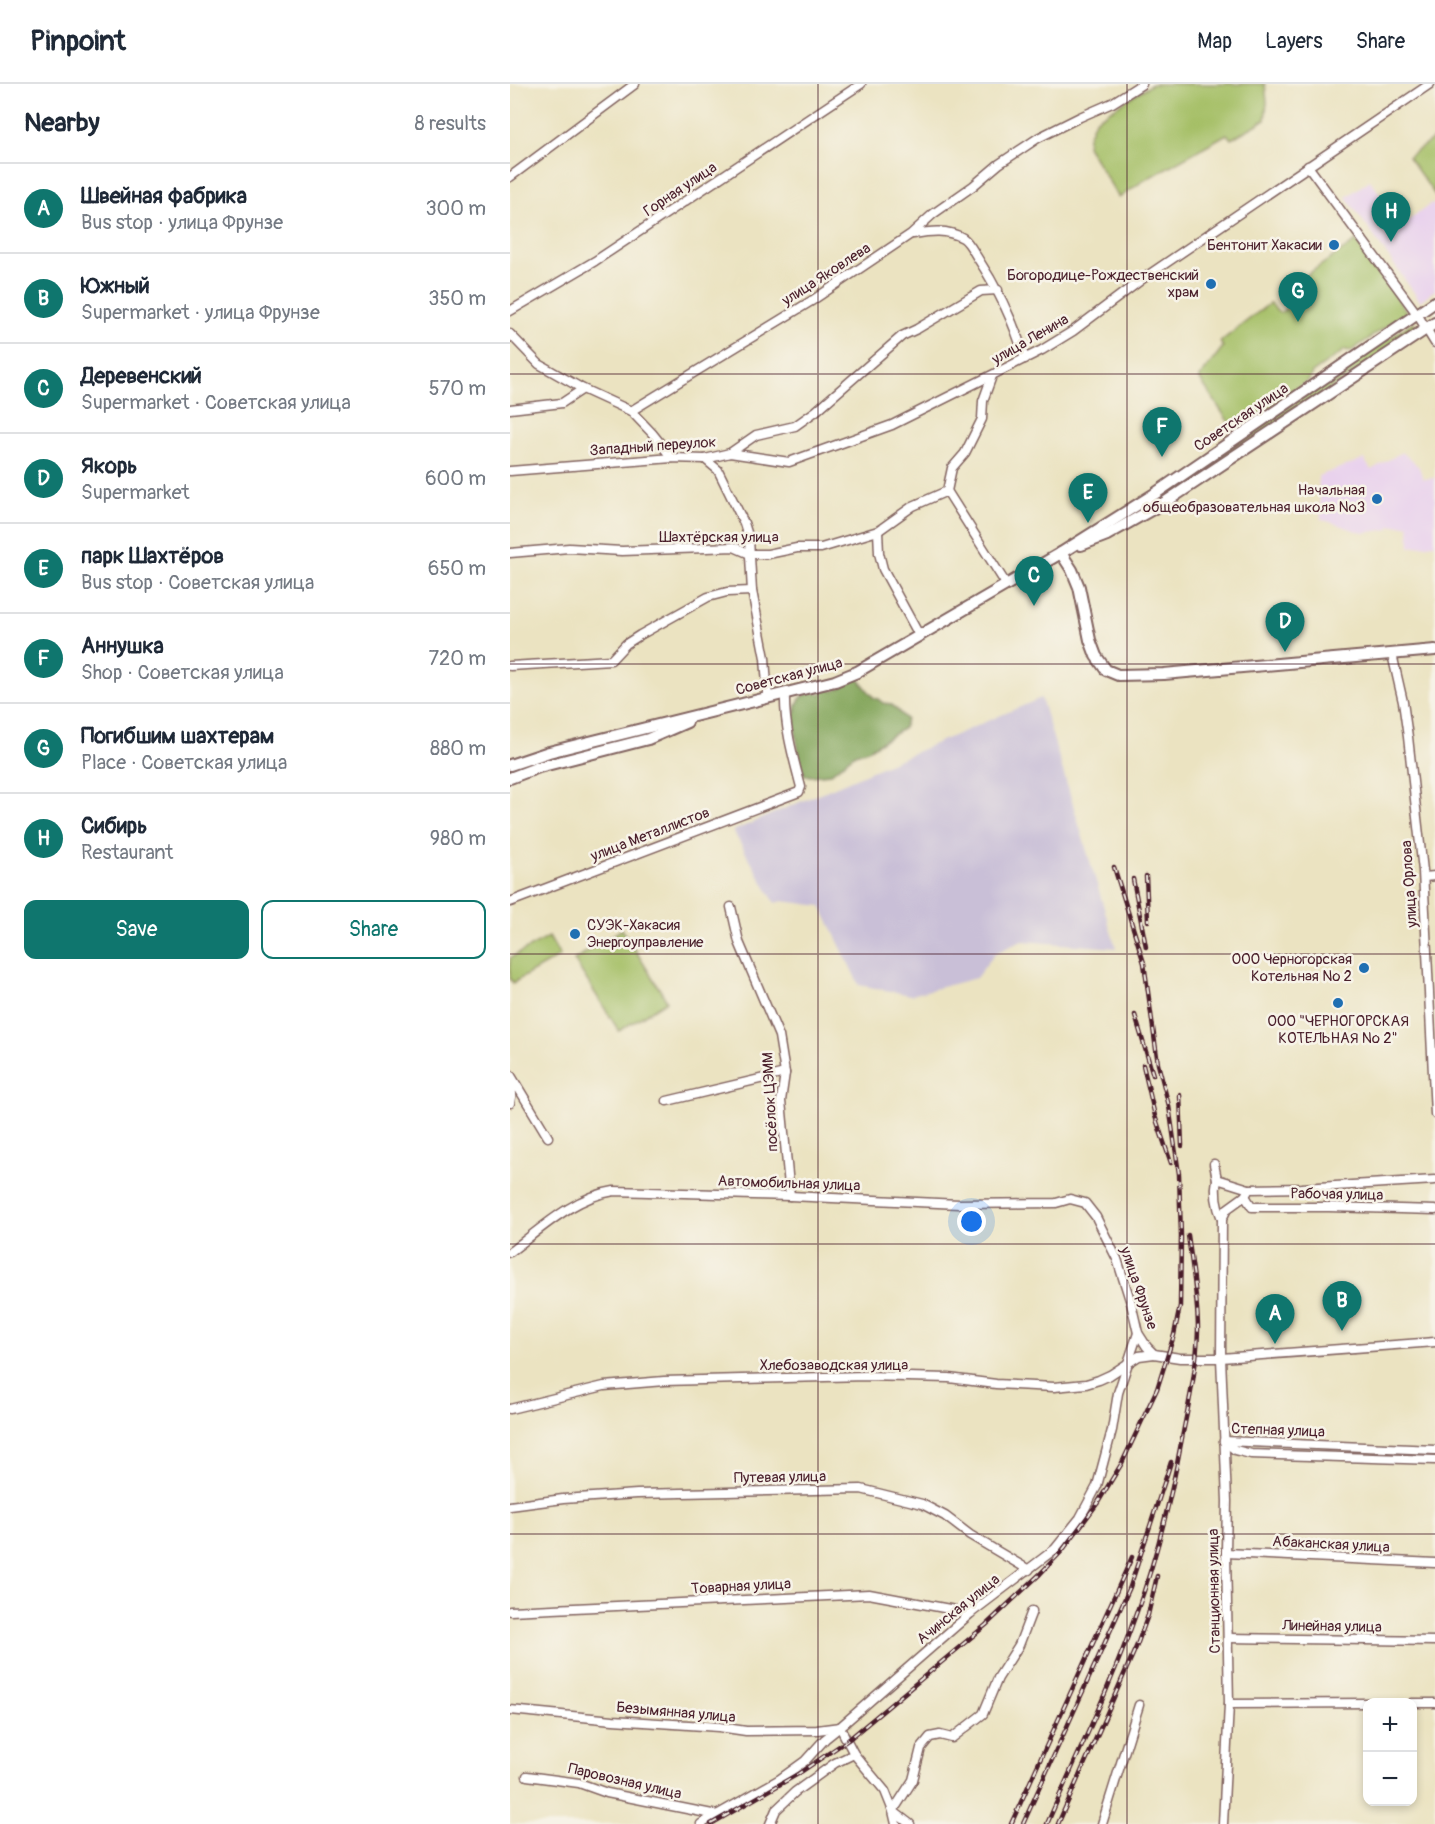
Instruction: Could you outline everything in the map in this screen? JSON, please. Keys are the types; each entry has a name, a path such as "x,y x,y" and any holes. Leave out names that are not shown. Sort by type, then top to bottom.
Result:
{"main road":[{"name":"Советская улица","path":"510,765 549,752 672,720 709,713 835,681 857,672 1061,553 1153,495 1435,302"},
{"name":"Советская улица","path":"1061,553 1107,535 1167,501 1431,326"},
{"path":"1061,553 1079,587 1096,656 1106,670 1118,675 1164,674 1435,650"},
{"name":"Советская улица","path":"510,778 539,767 648,739 709,713"}],"street":[{"path":"510,177 635,84"},
{"name":"Горная улица","path":"510,311 595,261 861,84"},
{"name":"улица Яковлева","path":"631,411 813,300 911,234 933,214 973,186 999,164 1038,138 1112,103 1142,84"},
{"name":"улица Ленина","path":"730,453 789,462 892,425 1025,359 1073,331 1141,280 1430,84"},
{"path":"1308,166 1417,314 1431,326 1435,343"},
{"path":"911,234 936,230 966,240 998,290 1025,359"},
{"name":"Западный переулок","path":"510,471 672,458 705,459 730,453 756,435 795,426 816,411 902,336 981,291 998,290"},
{"path":"510,334 539,363 583,389 631,411 672,458"},
{"path":"992,376 983,400 982,419 965,453 952,468 947,491 1006,584"},
{"path":"510,409 562,403 583,389"},
{"path":"705,459 718,470 744,523 750,554 752,591 765,658 768,698"},
{"name":"Шахтёрская улица","path":"510,553 569,548 622,551 734,547 750,554 768,554 797,548 821,548 878,531 912,506 947,491"},
{"path":"878,531 879,553 883,568 919,635"},
{"path":"510,666 611,660 626,644 708,597 727,592 752,591"},
{"name":"улица Орлова","path":"1392,654 1407,728 1424,877 1435,1114"},
{"name":"улица Металлистов","path":"510,902 799,792 801,787 784,708 785,694"},
{"path":"1424,877 1435,876"},
{"name":"посёлок ЦЭММ","path":"731,907 739,942 779,1036 785,1073 781,1101 789,1196"},
{"path":"667,1101 785,1073"},
{"path":"510,1074 548,1137"},
{"path":"510,1080 512,1091 510,1103"},
{"path":"1214,1164 1217,1179 1216,1201 1222,1219 1221,1359"},
{"path":"1217,1179 1247,1192 1227,1209 1222,1219"},
{"name":"Рабочая улица","path":"1435,1180 1247,1192 1252,1207 1435,1210"},
{"name":"Автомобильная улица","path":"510,1252 568,1209 590,1196 614,1191 959,1204 1056,1203 1070,1200 1085,1203"},
{"name":"улица Фрунзе","path":"1085,1203 1096,1217 1117,1259 1138,1333 1154,1354"},
{"name":"Ачинская улица","path":"701,1824 780,1779 805,1761 825,1739 971,1613 1054,1549 1080,1518 1097,1486 1108,1449 1118,1393 1138,1333"},
{"path":"1154,1354 1180,1358 1221,1359 1435,1342"},
{"name":"Хлебозаводская улица","path":"510,1409 604,1386 664,1381 865,1376 949,1378 996,1384 1054,1387 1086,1384 1099,1380 1110,1376 1139,1356 1154,1354"},
{"name":"Станционная улица","path":"1221,1359 1227,1501 1230,1704 1223,1824"},
{"name":"Степная улица","path":"1224,1441 1435,1450"},
{"name":"Степная улица","path":"1224,1441 1235,1450 1251,1454 1435,1460"},
{"name":"Путевая улица","path":"510,1506 563,1499 637,1494 861,1489 922,1504 945,1516 970,1535 1029,1570"},
{"name":"Абаканская улица","path":"1226,1553 1435,1563"},
{"name":"Товарная улица","path":"510,1611 869,1594 971,1613"},
{"path":"893,1810 913,1780 921,1748 930,1737 952,1738 983,1714 998,1678 1019,1645 1032,1611"},
{"name":"Линейная улица","path":"1228,1638 1435,1641"},
{"path":"1230,1704 1363,1703"},
{"path":"1417,1703 1435,1703"},
{"path":"1102,1824 1139,1705"},
{"name":"Безымянная улица","path":"510,1710 746,1731 817,1730 840,1727"},
{"path":"840,1727 854,1754 885,1791 896,1824"},
{"path":"770,1824 776,1810 795,1792 834,1763 854,1754"},
{"name":"Паровозная улица","path":"527,1776 579,1783 607,1793 718,1816"},
{"path":"893,1810 910,1824"}],"shaded area":[{"path":"1370,180 1402,225 1432,203 1435,206 1435,290 1420,301 1346,197"},
{"name":"Начальная общеобразовательная школа №3","path":"1402,452 1419,467 1423,479 1435,478 1435,544 1410,547 1409,525 1390,526 1390,529 1363,533 1321,519 1318,476 1364,459 1371,470"},
{"path":"1041,698 1116,948 1022,941 995,953 976,978 911,995 859,985 821,906 783,901 775,903 733,831"}],"green space":[{"path":"1152,84 1265,84 1267,102 1265,120 1231,139 1227,134 1143,181 1119,198 1087,146 1088,137 1095,120"},
{"path":"1435,138 1435,195 1408,157"},
{"path":"1356,241 1407,312 1351,351 1345,350 1312,373 1309,380 1234,430 1199,378 1223,347 1220,342 1270,303 1280,313 1305,294 1304,277"},
{"path":"1413,322 1419,330 1167,497 1164,493"},
{"path":"858,678 874,698 891,704 906,719 904,728 868,750 855,754 830,774 804,775 797,745 795,722 798,703 803,696 812,692 820,694 827,688 834,691"},
{"path":"622,929 667,1001 619,1031 574,960"},
{"path":"549,937 560,956 513,983 510,978 510,958"}],"railway":[{"path":"711,1824 798,1774 848,1740 986,1625 1040,1574 1062,1551 1097,1504 1122,1463 1157,1389 1174,1335 1180,1306 1179,1174 1169,1106 1158,1064 1144,963 1114,867"},
{"path":"1146,876 1148,921"},
{"path":"1133,879 1146,947"},
{"path":"1135,1015 1153,1075"},
{"path":"1143,1065 1155,1116 1171,1163"},
{"path":"1180,1095 1182,1146"},
{"path":"1047,1824 1126,1641 1144,1593 1168,1505 1190,1398 1197,1344 1197,1306 1188,1235"},
{"path":"1023,1824 1130,1587 1171,1462"},
{"path":"1011,1824 1132,1557"},
{"path":"1058,1824 1137,1645 1148,1615 1157,1576"}],"place":[{"name":"Сибирь","path":"1391,242"},
{"name":"Бентонит Хакасии","path":"1334,245"},
{"name":"Богородице-Рождественский храм","path":"1211,284"},
{"name":"Погибшим шахтерам","path":"1298,322"},
{"name":"Аннушка","path":"1162,457"},
{"name":"Начальная общеобразовательная школа №3","path":"1377,499"},
{"name":"парк Шахтёров","path":"1088,523"},
{"name":"Деревенский","path":"1034,606"},
{"name":"Якорь","path":"1285,652"},
{"name":"СУЭК-Хакасия Энергоуправление","path":"575,934"},
{"name":"ООО Черногорская Котельная № 2","path":"1364,968"},
{"name":"ООО \"ЧЕРНОГОРСКАЯ КОТЕЛЬНАЯ № 2\"","path":"1338,1003"},
{"name":"Южный","path":"1342,1331"},
{"name":"Швейная фабрика","path":"1275,1344"}]}
